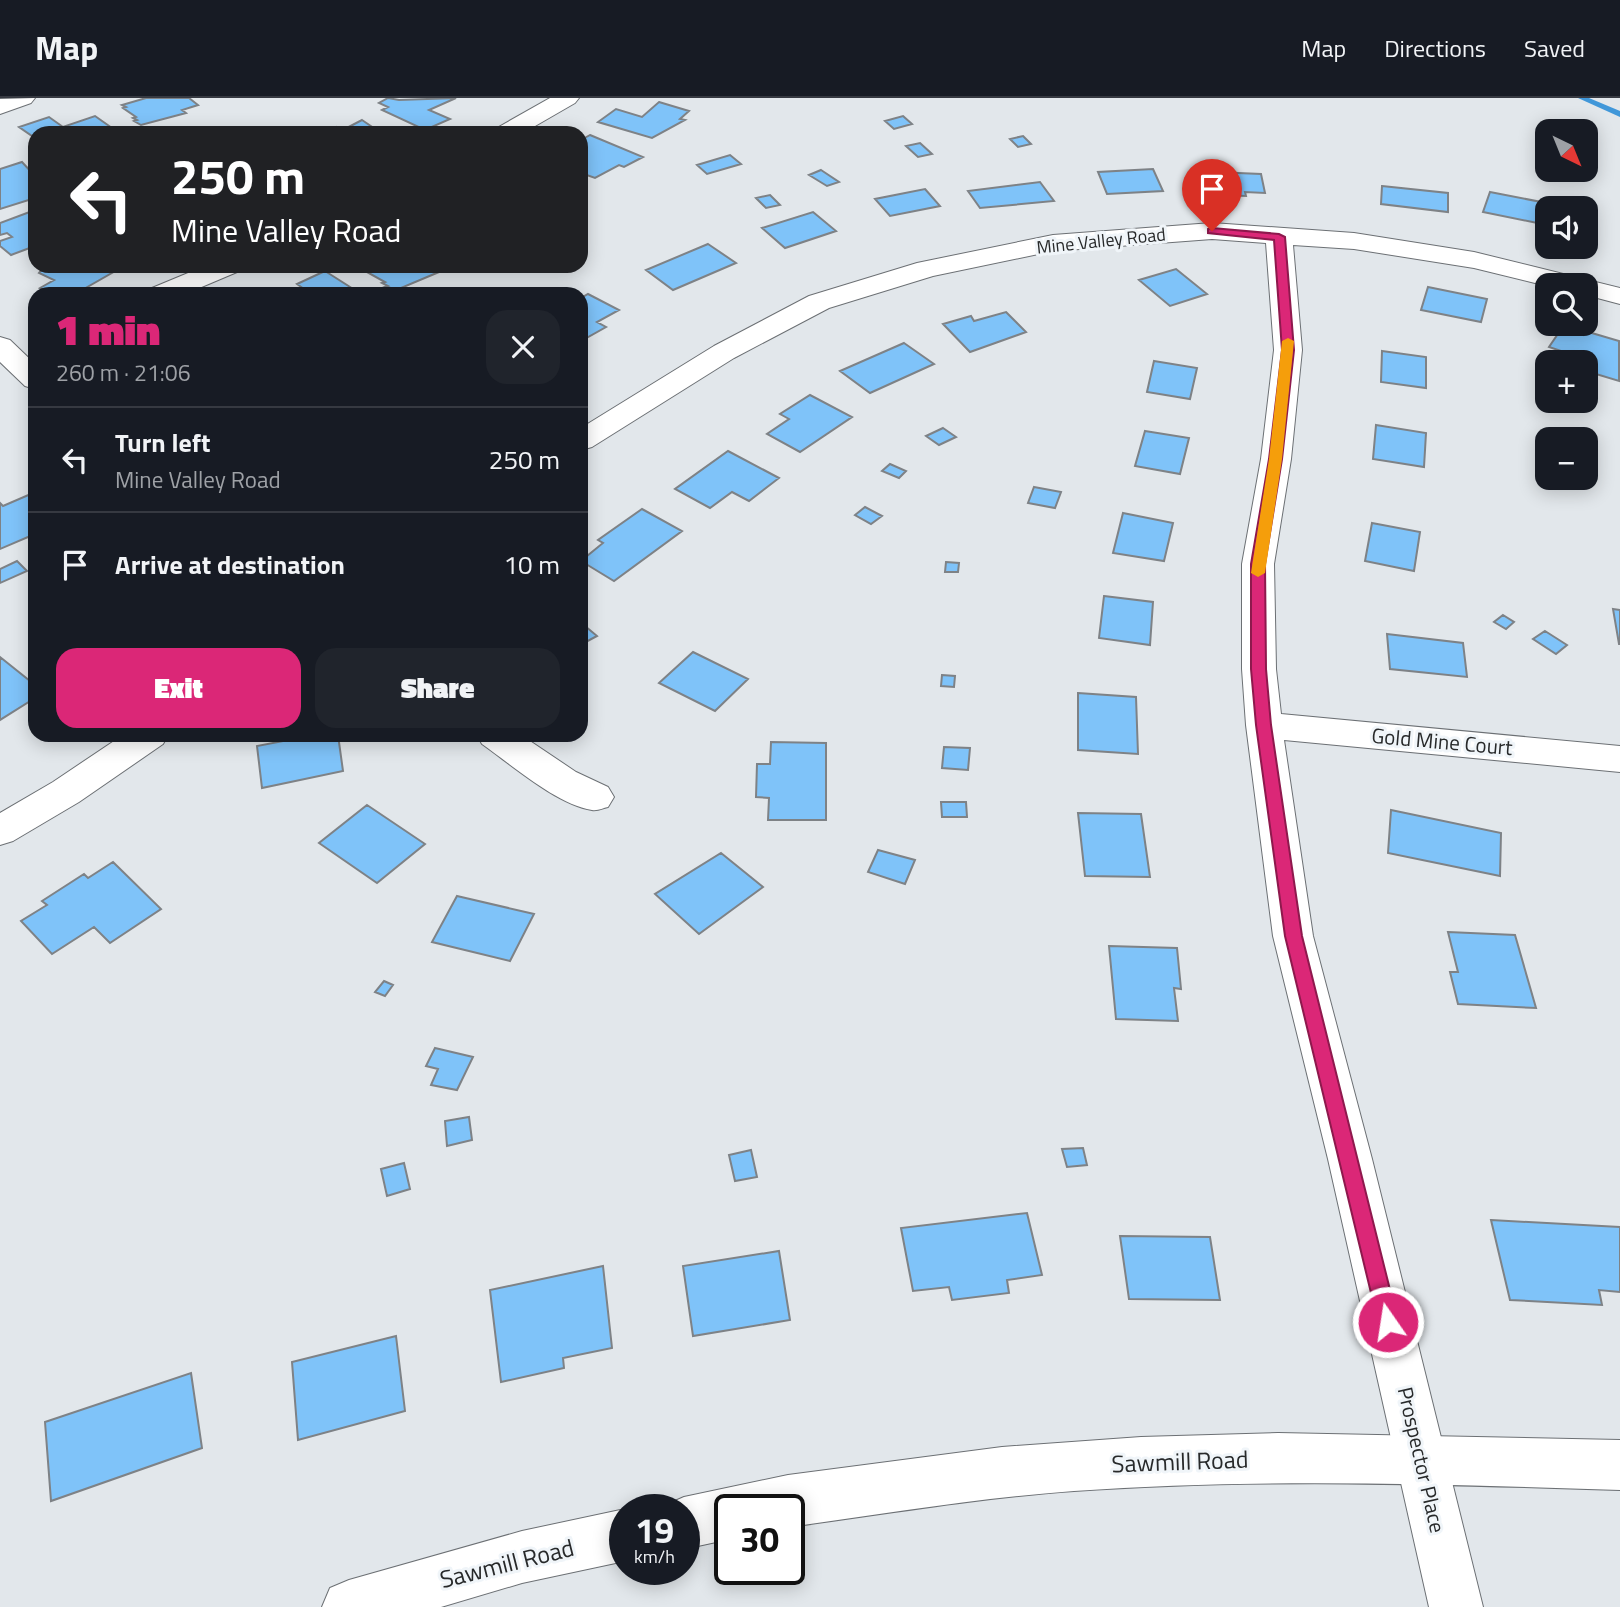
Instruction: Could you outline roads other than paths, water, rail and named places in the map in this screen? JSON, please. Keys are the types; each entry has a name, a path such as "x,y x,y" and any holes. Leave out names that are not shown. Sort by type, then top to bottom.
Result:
{"street":[{"path":"0,107 23,98"},
{"path":"518,126 566,98"},
{"name":"Mine Valley Road","path":"588,437 724,352 819,302 928,269 1053,243 1212,231 1354,241 1474,260 1535,275"},
{"name":"Prospector Place","path":"1279,237 1288,350 1276,459 1258,564 1259,669 1264,725 1293,936 1456,1607"},
{"path":"178,287 212,273"},
{"path":"1598,290 1620,296"},
{"path":"16,351 28,369"},
{"name":"Gold Mine Court","path":"1264,725 1620,759"},
{"path":"0,831 66,792 140,742"},
{"path":"505,742 563,782 595,797"},
{"name":"Sawmill Road","path":"805,1499 1072,1466 1304,1457 1420,1457 1620,1465"},
{"name":"Sawmill Road","path":"349,1607 522,1557 609,1538"}],"waterway":[{"path":"1582,98 1620,114"}]}
